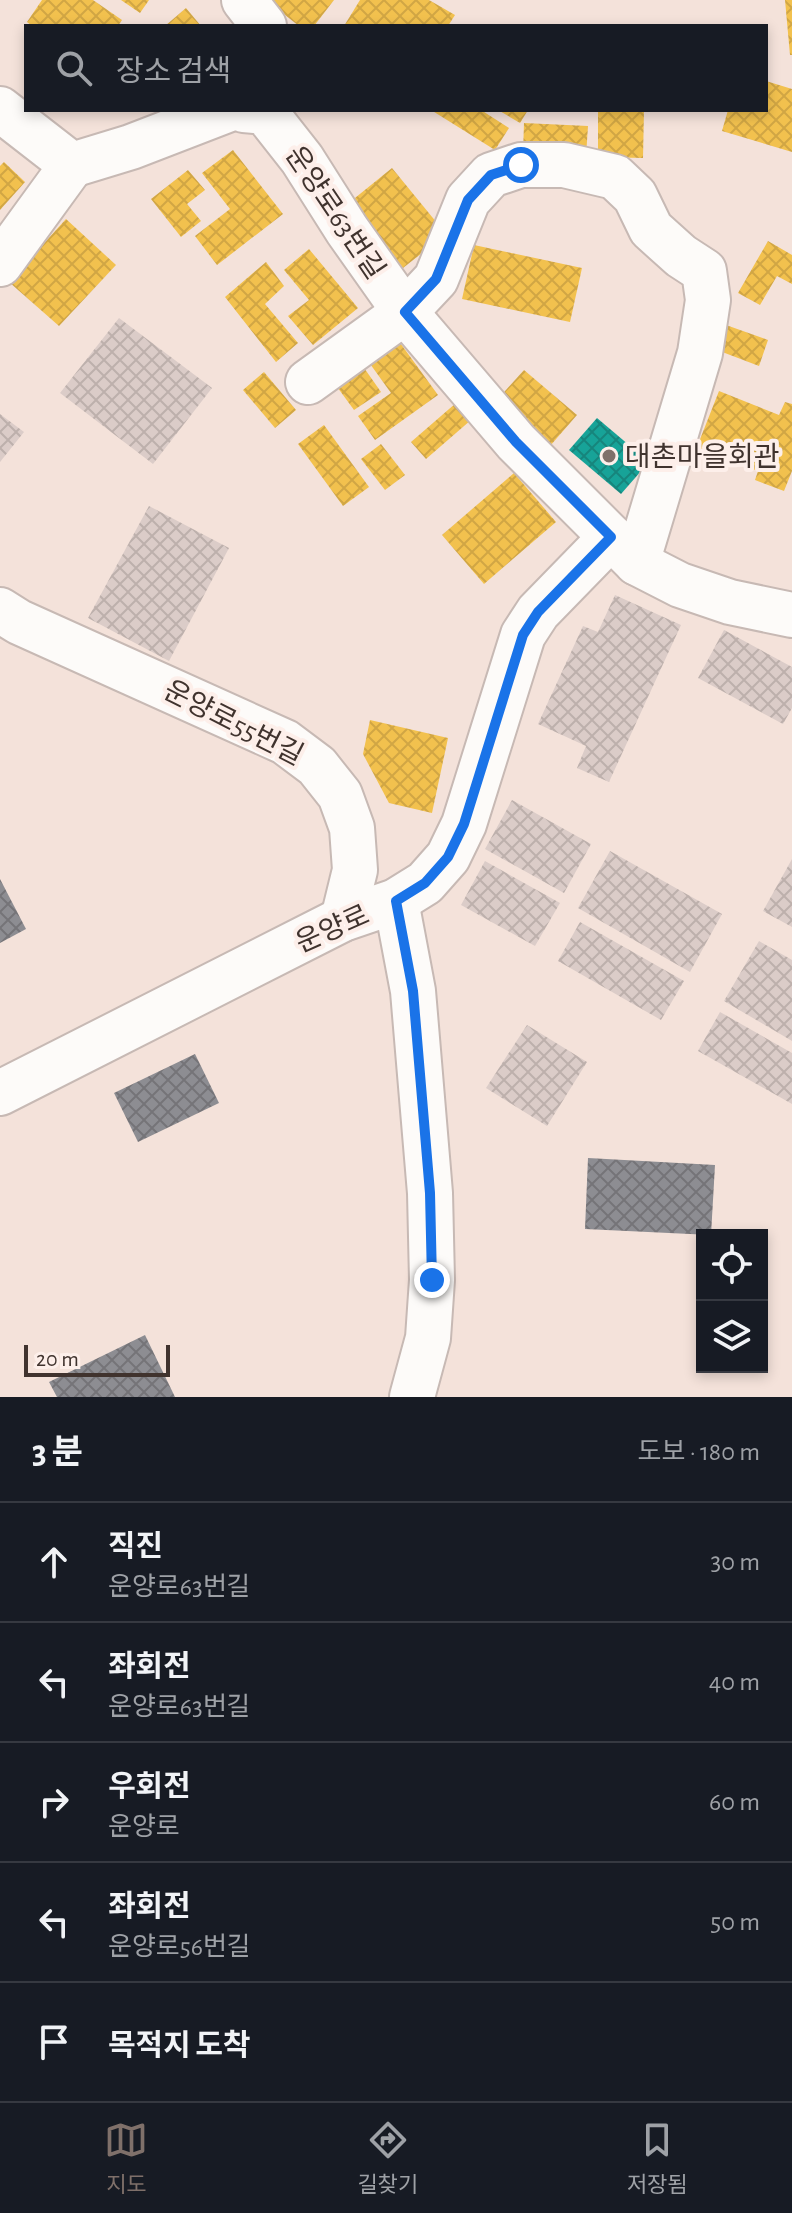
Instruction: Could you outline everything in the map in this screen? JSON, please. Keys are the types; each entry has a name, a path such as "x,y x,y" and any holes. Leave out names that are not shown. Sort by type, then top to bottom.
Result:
{"street":[{"path":"244,0 262,24"},
{"path":"0,109 72,165 0,264"},
{"name":"운양로63번길","path":"72,165 245,112"},
{"name":"운양로63번길","path":"253,112 302,159 405,312 516,442 624,550 700,353 708,300 704,271 681,256 651,229 635,196 615,177 564,165 521,165 491,175 468,200 436,279 405,312"},
{"path":"308,382 405,312"},
{"path":"624,550 680,585 730,602 776,609 792,615"},
{"name":"운양로","path":"0,1093 343,919 396,901 425,883 448,857 464,824 523,635 538,612 624,550"},
{"name":"운양로55번길","path":"0,610 19,622 285,742 317,766 340,795 352,828 355,870 343,919"},
{"path":"396,901 413,991 430,1193 432,1280 428,1338 412,1397"}],"building: 주거":[{"path":"42,0 93,0 122,20 119,24 27,22"},
{"path":"121,0 149,0 140,13"},
{"path":"266,0 334,0 316,24 296,24"},
{"path":"360,0 429,0 455,15 449,24 345,24"},
{"path":"785,0 792,0 792,55 790,55"},
{"path":"186,8 199,24 167,24"},
{"path":"768,82 792,89 792,152 722,131 727,112 768,112"},
{"path":"434,112 484,112 509,128 495,150"},
{"path":"501,112 527,112 520,123"},
{"path":"598,112 644,112 643,158 598,157"},
{"path":"524,123 588,126 586,156 523,153"},
{"path":"233,150 283,214 217,265 195,236 230,209 202,173"},
{"path":"4,162 25,182 0,210 0,166"},
{"path":"392,168 446,234 403,268 350,202"},
{"path":"188,170 205,190 187,204 201,221 181,237 151,199"},
{"path":"66,219 116,265 59,326 9,282"},
{"path":"768,241 792,255 792,284 777,276 760,305 738,293"},
{"path":"474,245 582,268 570,322 462,299"},
{"path":"309,249 358,308 313,345 288,316 309,300 284,270"},
{"path":"266,262 284,286 265,304 298,343 276,362 225,297"},
{"path":"726,325 768,340 759,366 717,350"},
{"path":"398,340 438,395 375,440 358,416 391,393 368,361"},
{"path":"362,365 381,392 354,410 335,384"},
{"path":"524,370 577,415 550,446 497,400"},
{"path":"264,372 296,410 275,428 243,390"},
{"path":"719,391 779,415 785,402 792,404 792,471 784,491 755,480 758,471 697,447"},
{"path":"456,403 471,420 426,459 411,442"},
{"path":"324,425 369,487 343,506 298,444"},
{"path":"381,444 405,475 385,490 361,459"},
{"path":"514,473 556,522 484,584 442,535"},
{"path":"370,720 448,738 432,813 389,803 363,754"}],"building: 공공":[{"name":"대촌마을회관","path":"597,418 649,462 621,494 569,450"}],"building: 공업":[{"path":"0,879 26,929 0,943"},
{"path":"195,1054 219,1103 138,1142 114,1093"},
{"path":"588,1158 715,1165 711,1229 696,1229 696,1234 585,1229"},
{"path":"145,1335 175,1397 57,1397 49,1382"}],"building: 기타":[{"path":"119,318 212,388 153,464 60,393"},
{"path":"0,414 24,432 0,462"},
{"path":"149,506 229,548 169,661 88,618"},
{"path":"615,595 681,625 609,782 577,768 586,746 538,724 583,626 598,632"},
{"path":"724,630 792,667 792,708 783,724 698,678"},
{"path":"512,800 591,844 564,893 485,849"},
{"path":"610,851 722,914 690,972 578,908"},
{"path":"792,859 792,927 763,911"},
{"path":"485,861 560,903 535,946 461,905"},
{"path":"580,922 684,981 661,1020 558,961"},
{"path":"759,941 792,960 792,1041 724,1001"},
{"path":"720,1012 792,1053 792,1104 698,1051"},
{"path":"527,1025 587,1062 547,1126 486,1088"}],"place":[{"name":"대촌마을회관","path":"609,456"}],"route":[{"path":"432,1280 430,1193 413,991 396,901 425,883 448,857 464,824 523,635 538,612 611,537 516,442 405,312 436,279 468,200 491,175 521,165"}]}
